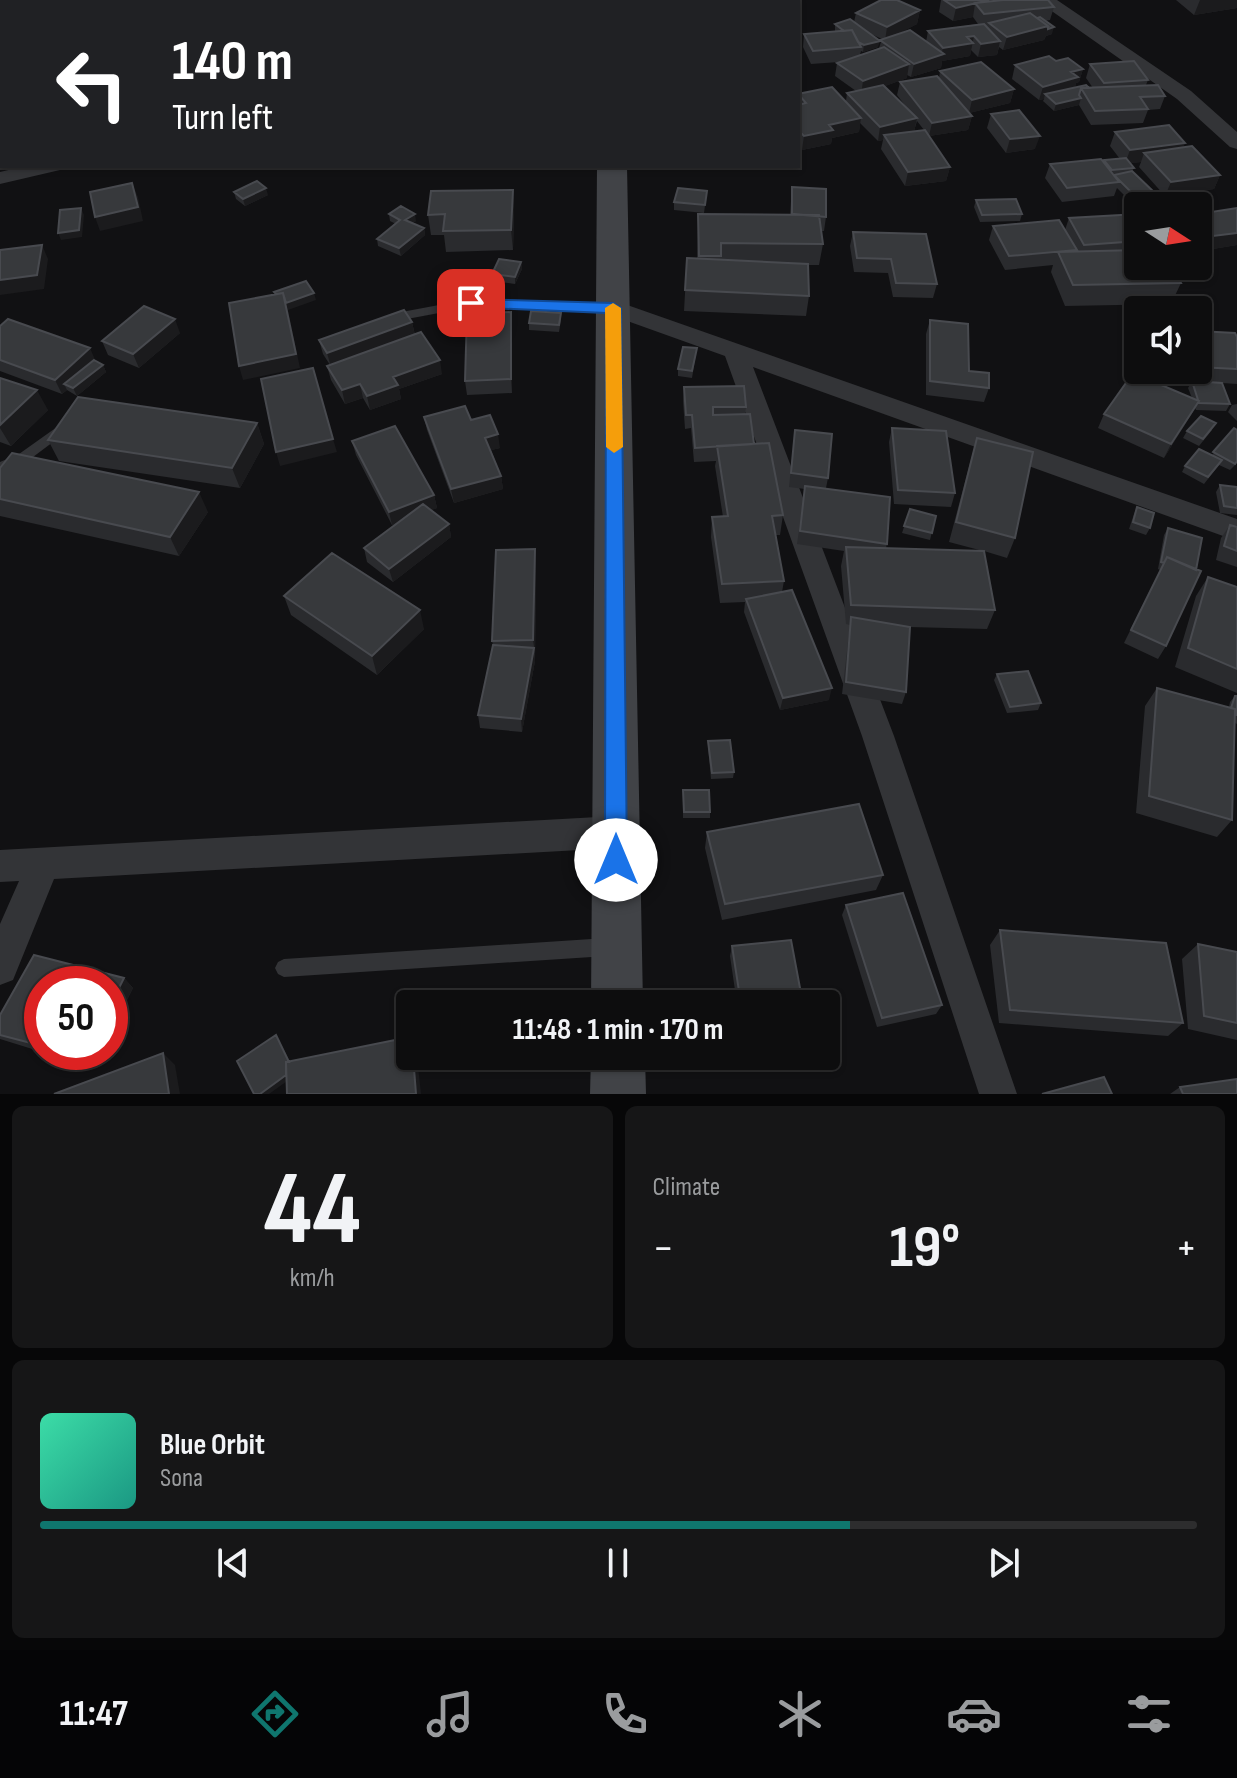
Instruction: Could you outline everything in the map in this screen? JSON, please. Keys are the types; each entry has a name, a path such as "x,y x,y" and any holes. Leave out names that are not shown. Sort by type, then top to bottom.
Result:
{"main road":[{"path":"612,168 617,990"},
{"path":"618,1070 618,1094"}],"street":[{"path":"1045,0 1184,95 1237,143"},
{"path":"0,178 44,168"},
{"path":"613,308 1237,530"},
{"path":"735,352 878,736 998,1094"},
{"path":"0,866 616,832"},
{"path":"0,967 43,864"}],"lane":[{"path":"382,321 471,303 613,308"},
{"path":"0,467 24,457 78,416"},
{"path":"284,968 617,946"}],"building":[{"path":"881,0 897,0 920,10 887,27 856,13"},
{"path":"944,0 989,0 956,8"},
{"path":"1048,0 1054,7 984,14 975,3"},
{"path":"1030,13 1048,26 1007,37 989,23"},
{"path":"1037,18 1054,27 1048,29"},
{"path":"850,19 880,41 864,45 858,42 852,30 844,31 835,24"},
{"path":"984,24 1000,41 981,44 974,36 967,37 973,43 943,48 928,31"},
{"path":"852,30 861,47 813,51 804,34"},
{"path":"910,30 944,54 914,64 880,40"},
{"path":"884,47 909,64 863,81 837,63"},
{"path":"1049,56 1056,61 1068,58 1083,69 1071,72 1078,77 1043,87 1015,65"},
{"path":"1134,61 1148,80 1104,83 1090,64"},
{"path":"981,62 1014,89 972,100 940,71"},
{"path":"937,76 972,116 932,123 900,82"},
{"path":"883,85 917,118 880,127 847,93"},
{"path":"1086,85 1089,88 1081,88 1081,98 1056,104 1045,94"},
{"path":"1158,85 1165,96 1140,97 1148,109 1095,111 1081,88"},
{"path":"832,87 861,118 829,125 833,130 804,136 800,132 800,104 806,103 800,94"},
{"path":"1019,110 1040,136 1010,139 991,114"},
{"path":"1169,125 1185,143 1130,150 1115,132"},
{"path":"925,130 950,167 908,172 884,135"},
{"path":"1192,146 1220,175 1171,182 1144,153"},
{"path":"1126,158 1134,168 1112,170 1104,160"},
{"path":"1101,159 1119,182 1067,188 1050,164"},
{"path":"1132,171 1154,192 1131,192 1114,175"},
{"path":"257,181 266,188 243,199 234,192"},
{"path":"132,183 138,207 95,217 90,192"},
{"path":"792,187 826,189 826,217 792,214"},
{"path":"678,188 707,191 705,205 674,202"},
{"path":"513,190 511,230 443,231 445,214 428,215 431,191"},
{"path":"1016,199 1022,214 982,215 976,200"},
{"path":"401,206 415,214 405,220 424,228 399,248 377,239 400,220 389,214"},
{"path":"81,208 79,230 58,233 60,210"},
{"path":"1237,208 1237,233 1213,236 1212,212"},
{"path":"698,214 819,215 823,244 721,243 721,256 699,256"},
{"path":"1124,215 1124,242 1084,245 1069,218"},
{"path":"1059,220 1077,250 1009,256 993,226"},
{"path":"853,232 926,234 937,284 896,283 891,259 857,258"},
{"path":"42,245 37,275 0,280 0,250"},
{"path":"1124,250 1124,280 1179,280 1181,283 1073,285 1058,252"},
{"path":"687,258 808,264 809,296 685,290"},
{"path":"499,259 521,262 515,277 492,274"},
{"path":"306,281 314,293 286,303 283,293 274,292"},
{"path":"283,293 296,354 239,366 229,303"},
{"path":"144,306 175,319 133,354 102,341"},
{"path":"404,310 412,322 327,353 319,340"},
{"path":"531,311 561,313 559,325 529,323"},
{"path":"511,312 511,379 465,381 467,314"},
{"path":"8,319 90,348 55,380 0,360 0,326"},
{"path":"930,320 968,324 969,371 989,373 989,388 930,381"},
{"path":"421,332 440,360 393,377 398,385 367,396 360,384 342,390 327,366"},
{"path":"1212,332 1235,333 1237,369 1212,368"},
{"path":"683,347 697,348 692,371 678,369"},
{"path":"94,360 103,365 73,388 64,384"},
{"path":"313,368 333,439 276,452 261,379"},
{"path":"0,378 37,390 0,425"},
{"path":"1212,382 1222,383 1230,404 1199,403 1193,384"},
{"path":"1125,384 1159,384 1199,401 1171,444 1104,414"},
{"path":"744,386 746,407 713,407 713,415 750,414 754,444 695,448 692,415 686,415 684,387"},
{"path":"78,397 257,423 232,468 48,440"},
{"path":"465,406 471,420 490,415 498,434 485,438 501,476 451,489 424,417"},
{"path":"1201,416 1216,423 1203,439 1187,431"},
{"path":"395,426 434,495 389,512 352,441"},
{"path":"892,428 946,431 955,493 898,490"},
{"path":"1234,428 1237,430 1235,464 1213,452"},
{"path":"795,430 832,434 828,478 791,473"},
{"path":"977,438 1033,452 1015,538 956,522"},
{"path":"769,443 783,515 772,516 784,581 722,584 712,517 728,516 717,446"},
{"path":"1199,449 1222,460 1208,477 1185,466"},
{"path":"12,453 199,492 170,537 0,499 0,468"},
{"path":"1220,485 1237,487 1237,508 1224,506"},
{"path":"805,486 890,497 887,544 800,531"},
{"path":"423,504 449,524 389,569 364,548"},
{"path":"1137,507 1154,513 1150,528 1133,522"},
{"path":"910,509 936,516 932,533 904,526"},
{"path":"1230,525 1237,527 1237,551 1224,546"},
{"path":"1168,528 1202,538 1196,570 1167,557 1164,563 1161,562"},
{"path":"846,547 984,551 995,610 851,605"},
{"path":"535,549 533,640 492,641 496,550"},
{"path":"332,553 420,610 372,656 284,596"},
{"path":"1167,557 1201,571 1166,646 1131,630"},
{"path":"1208,577 1237,587 1237,669 1188,648"},
{"path":"792,590 832,688 783,698 746,599"},
{"path":"851,617 910,627 906,692 846,682"},
{"path":"493,645 534,648 521,719 478,715"},
{"path":"1028,671 1041,703 1010,707 997,674"},
{"path":"1157,688 1235,709 1232,820 1149,796"},
{"path":"1237,696 1237,715 1231,708"},
{"path":"730,740 734,772 712,773 708,741"},
{"path":"683,790 709,790 710,812 684,812"},
{"path":"859,804 883,875 725,904 707,832"},
{"path":"903,893 942,1005 882,1018 846,905"},
{"path":"1000,930 1166,943 1183,1023 1010,1010"},
{"path":"791,940 800,990 739,990 732,946"},
{"path":"1198,944 1237,952 1237,1023 1204,1016"},
{"path":"34,955 77,966 28,966"},
{"path":"24,973 24,1041 0,1035 0,1015"},
{"path":"276,1035 289,1062 286,1062 286,1075 260,1094 254,1094 237,1061"},
{"path":"396,1040 396,1070 414,1070 416,1094 287,1094 286,1062"},
{"path":"163,1053 169,1094 54,1094 118,1070 128,1070 128,1066"},
{"path":"1104,1077 1112,1094 1042,1094"},
{"path":"1237,1079 1237,1094 1183,1094 1180,1087"}],"slow traffic":[{"path":"613,308 614,447"}],"route":[{"path":"471,303 613,308 616,860"}]}
